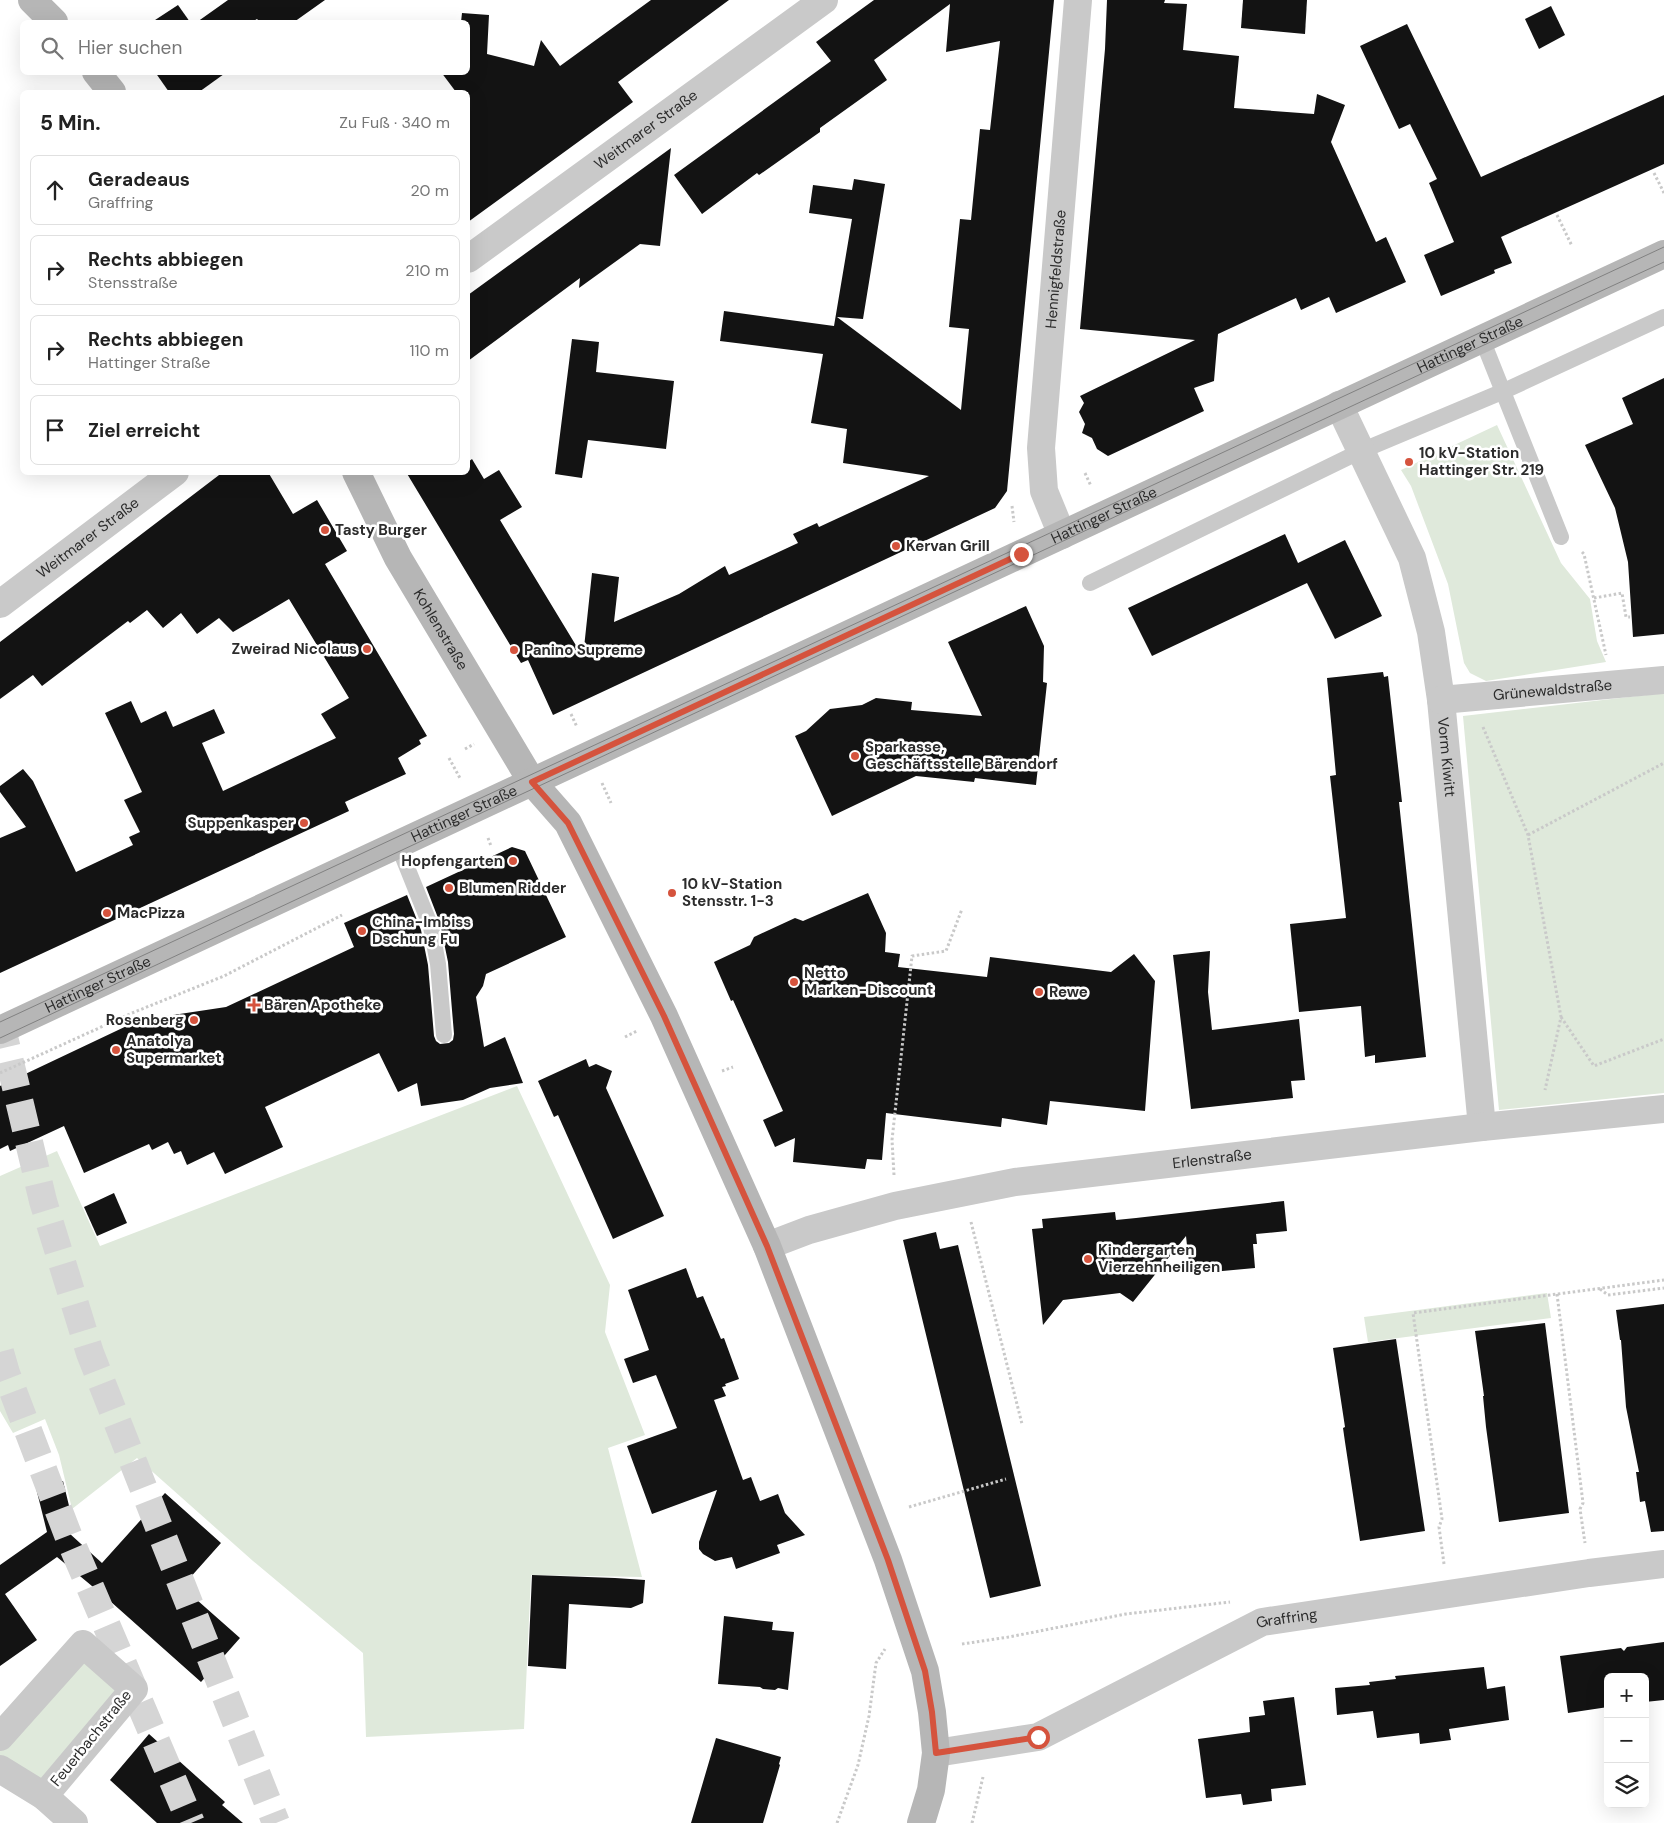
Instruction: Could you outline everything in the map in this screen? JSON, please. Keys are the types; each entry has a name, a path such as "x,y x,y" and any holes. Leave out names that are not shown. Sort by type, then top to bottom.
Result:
{"main road":[{"path":"32,0 52,20"},
{"path":"45,0 58,20"},
{"path":"98,75 110,90"},
{"name":"Hattinger Straße","path":"0,1030 1664,254"},
{"name":"Kohlenstraße","path":"357,475 398,558 532,782 568,823 664,1016 767,1246 888,1560 925,1671 936,1753 931,1790 921,1823"}],"street":[{"name":"Weitmarer Straße","path":"470,258 824,0"},
{"name":"Hennigfeldstraße","path":"1062,536 1044,491 1041,448 1078,0"},
{"name":"Vorm Kiwitt","path":"1339,405 1412,558 1431,632 1441,700 1482,1127"},
{"name":"Weitmarer Straße","path":"0,604 171,475"},
{"name":"Grünewaldstraße","path":"1441,700 1664,680"},
{"name":"Erlenstraße","path":"767,1246 809,1230 895,1206 1015,1182 1482,1127 1664,1109"},
{"name":"Graffring","path":"936,1753 1038,1737 1262,1622 1589,1573 1664,1564"},
{"name":"Feuerbachstraße","path":"0,1737 83,1644 134,1689 44,1796"},
{"name":"Feuerbachstraße","path":"0,1770 44,1796 74,1823"}],"lane":[{"path":"1090,583 1361,451 1504,390 1664,317"},
{"path":"1482,339 1504,390 1561,537"},
{"path":"398,845 430,927 438,964 444,1035"}],"path":[{"path":"1654,173 1664,193"},
{"path":"1557,215 1572,246"},
{"path":"1085,473 1092,487"},
{"path":"1012,506 1013,516"},
{"path":"1561,537 1584,554 1612,685"},
{"path":"1594,598 1622,593 1626,617 1630,617"},
{"path":"1470,697 1528,835 1561,1017 1538,1122"},
{"path":"571,714 578,728"},
{"path":"448,758 458,774"},
{"path":"1528,835 1664,763"},
{"path":"601,779 611,803"},
{"path":"486,833 492,846"},
{"path":"895,1206 892,1140 912,956 946,951 962,909"},
{"path":"0,1072 132,1013 224,976 342,915"},
{"path":"1561,1017 1594,1066 1664,1039"},
{"path":"624,1037 637,1030"},
{"path":"963,1192 1022,1424"},
{"path":"1449,1594 1439,1527 1442,1519 1413,1313 1664,1280"},
{"path":"1600,1288 1608,1295 1664,1288"},
{"path":"1557,1294 1583,1503 1580,1509 1589,1573"},
{"path":"910,1508 1006,1479"},
{"path":"962,1644 1126,1614 1229,1601 1262,1622"},
{"path":"837,1823 858,1765 869,1716 876,1663"},
{"path":"972,1823 984,1774"}],"green space":[{"path":"1497,425 1561,563 1590,599 1597,641 1606,662 1486,681 1470,673 1464,663 1448,584 1411,486 1401,470"},
{"path":"1664,693 1664,1093 1499,1110 1463,716"},
{"path":"517,1086 610,1285 605,1332 645,1435 608,1448 642,1577 531,1575 524,1729 366,1737 363,1653 253,1561 137,1458 72,1509 59,1455 45,1419 13,1433 0,1411 0,1176 57,1151 100,1246"},
{"path":"1547,1293 1551,1318 1368,1342 1364,1317"},
{"path":"83,1644 134,1689 44,1796 0,1769 0,1737"}],"building":[{"path":"228,0 325,0 297,20 200,20"},
{"path":"651,0 729,0 618,82 633,102 470,221 470,90 454,90 443,75 470,75 470,20 461,20 462,13 489,15 487,54 534,66 541,40 560,66"},
{"path":"874,0 1054,0 1007,491 995,508 553,715 528,660 521,663 408,475 470,475 470,460 472,459 484,479 499,470 522,507 500,520 583,657 592,573 619,577 614,622 679,594 725,566 729,575 798,543 793,534 817,523 819,527 929,476 843,463 847,429 811,423 823,354 720,341 724,311 834,326 852,219 809,213 813,185 852,190 854,179 885,184 863,319 837,317 961,410 969,329 949,327 960,219 971,220 980,129 990,130 1000,41 946,52 950,4 874,60 887,80 820,128 820,132 759,175 757,173 702,214 674,175 831,61 816,42"},
{"path":"1107,0 1165,0 1164,3 1187,4 1183,50 1239,56 1234,108 1314,114 1317,94 1345,105 1331,142 1376,242 1386,237 1406,282 1336,313 1329,297 1301,310 1296,298 1218,334 1214,381 1194,388 1204,411 1108,456 1097,449 1092,438 1082,433 1085,424 1079,412 1084,403 1080,396 1195,340 1080,329 1105,49"},
{"path":"1243,0 1307,0 1305,34 1241,28"},
{"path":"178,5 189,20 155,20"},
{"path":"1551,6 1565,35 1539,49 1525,19"},
{"path":"1407,24 1481,177 1664,95 1664,164 1501,237 1512,263 1494,270 1495,273 1441,296 1424,255 1454,242 1429,183 1437,179 1410,124 1399,129 1360,46"},
{"path":"157,75 223,75 202,90 168,90"},
{"path":"671,148 660,246 640,244 579,288 580,278 470,360 470,294"},
{"path":"572,339 599,342 596,372 674,381 666,449 588,440 582,478 555,474"},
{"path":"1664,378 1664,634 1633,637 1628,562 1615,508 1585,445 1633,424 1622,398"},
{"path":"219,475 270,475 293,514 317,500 347,551 325,564 427,736 419,740 421,744 398,758 406,774 345,802 349,811 0,973 0,838 26,827 0,792 0,786 23,769 33,781 76,872 133,845 129,837 140,832 124,800 142,792 105,713 131,701 141,723 166,711 173,727 214,709 225,733 202,743 223,791 336,738 321,714 349,698 289,599 233,632 219,618 197,634 181,613 163,628 147,610 130,623 128,621 42,686 33,675 0,699 0,642"},
{"path":"1285,534 1298,563 1345,540 1382,616 1335,639 1307,583 1152,656 1128,608"},
{"path":"1026,606 1044,646 1043,682 1047,683 1036,785 975,778 974,782 916,776 832,816 795,736 806,731 830,709 862,705 876,698 912,702 911,710 982,716 948,642"},
{"path":"1383,672 1384,677 1388,676 1402,802 1399,802 1426,1057 1375,1063 1375,1055 1365,1057 1361,1006 1299,1012 1290,924 1346,918 1330,776 1336,775 1327,678"},
{"path":"512,847 525,851 566,937 486,974 483,986 476,997 484,1047 505,1037 523,1083 490,1088 463,1100 421,1106 417,1083 398,1092 379,1053 265,1107 283,1147 225,1174 214,1152 187,1165 181,1151 174,1154 168,1142 152,1150 149,1144 84,1173 64,1126 10,1151 8,1145 0,1149 0,1086 152,1014 153,1018 226,1007 354,947 344,923 407,895 421,930 428,965 434,1036 440,1044 449,1043 453,1040 454,1034 448,962 440,923 426,887"},
{"path":"868,893 886,933 885,952 900,954 898,967 987,977 990,957 1111,972 1134,954 1155,981 1145,1111 1050,1101 1047,1125 1002,1118 1001,1127 886,1113 882,1160 867,1159 865,1169 793,1162 795,1138 775,1147 763,1120 783,1111 714,962 750,945 754,937 795,918 803,921"},
{"path":"1210,951 1208,992 1212,1030 1299,1019 1305,1080 1291,1081 1293,1098 1191,1109 1173,955"},
{"path":"586,1059 589,1067 596,1064 612,1071 606,1088 664,1216 613,1239 558,1115 554,1117 538,1081"},
{"path":"114,1193 127,1223 97,1236 84,1207"},
{"path":"1284,1201 1287,1231 1256,1234 1257,1244 1253,1244 1255,1268 1190,1274 1186,1236 1133,1302 1120,1293 1063,1300 1043,1325 1032,1229 1043,1228 1042,1219 1115,1212 1116,1220"},
{"path":"936,1232 940,1249 958,1245 1041,1586 990,1598 903,1240"},
{"path":"686,1268 697,1298 703,1296 721,1339 724,1338 739,1379 725,1384 726,1386 722,1387 726,1396 714,1400 743,1480 751,1477 760,1501 778,1494 785,1513 805,1535 777,1545 780,1553 736,1569 732,1557 715,1561 703,1554 699,1549 699,1542 717,1490 652,1514 627,1446 677,1428 656,1375 633,1383 624,1359 649,1350 628,1290"},
{"path":"1664,1304 1664,1531 1651,1532 1645,1501 1640,1502 1636,1472 1639,1472 1626,1407 1621,1340 1616,1310"},
{"path":"1545,1323 1569,1513 1499,1522 1475,1331"},
{"path":"1396,1339 1425,1531 1360,1541 1333,1348"},
{"path":"63,1481 71,1514 58,1523 102,1563 165,1493 221,1543 188,1580 197,1600 240,1638 201,1682 110,1601 57,1557 5,1594 37,1640 0,1666 0,1565 47,1532 36,1488"},
{"path":"532,1575 645,1580 643,1603 631,1608 569,1604 566,1669 528,1666"},
{"path":"724,1616 773,1622 772,1630 794,1632 788,1690 718,1684"},
{"path":"1664,1642 1664,1700 1649,1702 1649,1673 1604,1673 1604,1708 1568,1713 1560,1656 1621,1648 1624,1651 1627,1647"},
{"path":"1484,1667 1487,1689 1505,1686 1509,1720 1449,1729 1451,1740 1420,1744 1419,1733 1377,1738 1373,1711 1337,1715 1335,1688 1370,1685 1369,1682 1396,1679 1395,1676"},
{"path":"1294,1697 1306,1785 1271,1789 1272,1801 1243,1805 1241,1794 1206,1798 1198,1739 1250,1732 1249,1717 1265,1715 1263,1701"},
{"path":"149,1734 225,1802 222,1805 243,1823 157,1823 110,1780"},
{"path":"716,1738 781,1757 763,1823 691,1823"}],"tunnel":[{"path":"0,1020 43,1201 90,1353 276,1823"},
{"path":"0,1352 6,1373 70,1540 191,1823"}],"tram line":[{"path":"0,1022 1664,247"},
{"path":"0,1038 1664,262"}],"place":[{"name":"10 kV-Station Hattinger Str. 219","path":"1409,462"},
{"name":"Tasty Burger","path":"325,530"},
{"name":"Kervan Grill","path":"896,546"},
{"name":"Zweirad Nicolaus","path":"367,649"},
{"name":"Panino Supreme","path":"514,650"},
{"name":"Sparkasse, Geschäftsstelle Bärendorf","path":"855,756"},
{"name":"Suppenkasper","path":"304,823"},
{"name":"Hopfengarten","path":"513,861"},
{"name":"Blumen Ridder","path":"449,888"},
{"name":"10 kV-Station Stensstr. 1-3","path":"672,893"},
{"name":"MacPizza","path":"107,913"},
{"name":"China-Imbiss Dschung Fu","path":"362,931"},
{"name":"Netto Marken-Discount","path":"794,982"},
{"name":"Rewe","path":"1039,992"},
{"name":"Bären Apotheke","path":"254,1005"},
{"name":"Rosenberg","path":"194,1020"},
{"name":"Anatolya Supermarket","path":"116,1050"},
{"name":"Kindergarten Vierzehnheiligen","path":"1088,1259"}],"route":[{"path":"1021,554 532,782 568,823 664,1016 767,1246 888,1560 925,1671 936,1753 1038,1737"}]}
